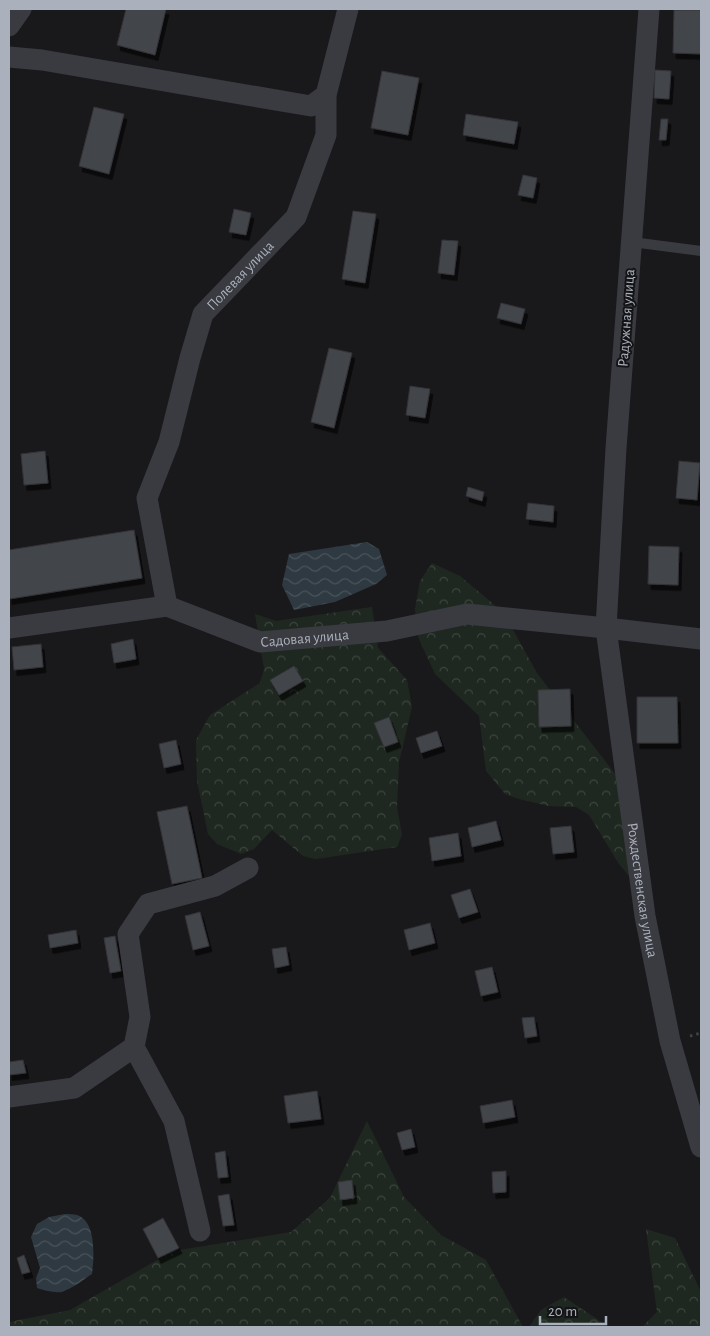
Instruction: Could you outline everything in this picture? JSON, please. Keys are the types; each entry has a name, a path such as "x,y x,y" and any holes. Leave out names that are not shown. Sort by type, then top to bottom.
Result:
{"street":[{"path":"9,26 21,9"},
{"name":"Полевая улица","path":"167,606 147,498 169,442 190,358 204,314 296,217 326,136 326,95 348,9"},
{"name":"Радужная улица","path":"606,628 616,448 649,9"},
{"path":"9,57 42,60 311,106 326,95"},
{"name":"Садовая улица","path":"9,628 167,606 260,642 387,631 468,614 701,639"},
{"name":"Рождественская улица","path":"606,628 645,916 670,1041 701,1147"},
{"path":"200,1232 174,1121 134,1047 140,1017 128,934 148,904 215,886 248,868"},
{"path":"9,1097 74,1088 134,1047"}],"lane":[{"path":"632,242 701,251"}],"green space":[{"path":"432,563 460,576 503,612 537,673 640,806 638,887 619,864 589,815 576,807 548,806 505,794 486,771 479,716 435,674 418,637 415,609 420,581"},
{"path":"372,607 378,648 407,680 412,707 399,762 397,807 402,835 397,847 316,859 303,856 272,830 254,849 241,854 217,844 208,834 197,781 196,740 210,715 260,683 264,669 255,614 276,621"},
{"path":"367,1121 404,1197 441,1235 486,1260 523,1327 9,1327 9,1322 70,1310 173,1251 291,1232 330,1198"},
{"path":"646,1229 675,1238 701,1292 701,1327 642,1327 657,1312"},
{"path":"564,1297 609,1327 529,1327 541,1310"}],"water":[{"path":"367,542 379,549 387,575 376,584 335,602 294,610 282,585 289,554"},
{"path":"65,1214 77,1215 88,1225 93,1241 92,1274 65,1291 52,1292 37,1288 36,1278 40,1268 31,1237 37,1224 49,1217"}],"building":[{"path":"126,9 166,9 155,55 117,45"},
{"path":"674,10 701,10 701,54 673,53"},
{"path":"655,70 671,71 669,99 654,98"},
{"path":"382,71 419,78 408,135 371,128"},
{"path":"94,107 124,114 109,174 79,166"},
{"path":"466,114 518,122 514,144 463,135"},
{"path":"661,119 668,119 666,140 659,140"},
{"path":"523,175 537,178 533,198 518,195"},
{"path":"234,209 251,213 246,235 229,232"},
{"path":"353,211 376,214 365,283 342,279"},
{"path":"442,240 458,241 454,275 438,273"},
{"path":"501,303 525,309 521,324 497,318"},
{"path":"329,348 352,353 334,428 311,422"},
{"path":"410,386 430,389 425,418 406,415"},
{"path":"45,451 48,483 24,485 21,454"},
{"path":"679,461 700,463 697,500 676,498"},
{"path":"468,487 484,492 482,501 466,496"},
{"path":"528,503 554,506 553,522 526,519"},
{"path":"134,530 142,578 9,599 9,550"},
{"path":"649,546 679,547 678,585 648,584"},
{"path":"133,639 136,659 114,663 111,644"},
{"path":"41,644 43,667 14,670 12,647"},
{"path":"294,666 303,681 279,695 270,680"},
{"path":"570,689 571,726 539,727 538,690"},
{"path":"637,697 677,697 678,743 637,743"},
{"path":"389,717 398,742 384,747 374,723"},
{"path":"437,731 442,746 421,753 416,738"},
{"path":"176,740 181,764 164,768 159,744"},
{"path":"187,806 202,878 172,884 157,812"},
{"path":"496,821 501,840 472,847 468,828"},
{"path":"571,826 574,852 553,854 550,828"},
{"path":"458,833 461,856 432,861 429,838"},
{"path":"470,889 478,912 459,918 451,895"},
{"path":"200,912 209,946 193,950 185,916"},
{"path":"430,923 435,943 409,950 404,930"},
{"path":"76,930 78,943 50,948 48,935"},
{"path":"115,936 121,971 110,973 104,938"},
{"path":"286,947 289,965 275,968 272,949"},
{"path":"492,967 498,992 481,996 475,971"},
{"path":"534,1017 537,1036 525,1038 522,1018"},
{"path":"23,1060 26,1073 9,1075 9,1062"},
{"path":"317,1091 321,1119 288,1123 284,1096"},
{"path":"512,1100 515,1117 483,1123 480,1106"},
{"path":"411,1129 415,1147 402,1150 397,1133"},
{"path":"225,1151 228,1177 218,1178 215,1153"},
{"path":"506,1171 506,1192 493,1193 492,1172"},
{"path":"352,1180 354,1198 340,1200 338,1182"},
{"path":"229,1194 234,1225 223,1226 218,1196"},
{"path":"163,1218 179,1248 158,1258 143,1229"},
{"path":"24,1255 30,1272 22,1274 17,1258"}]}
